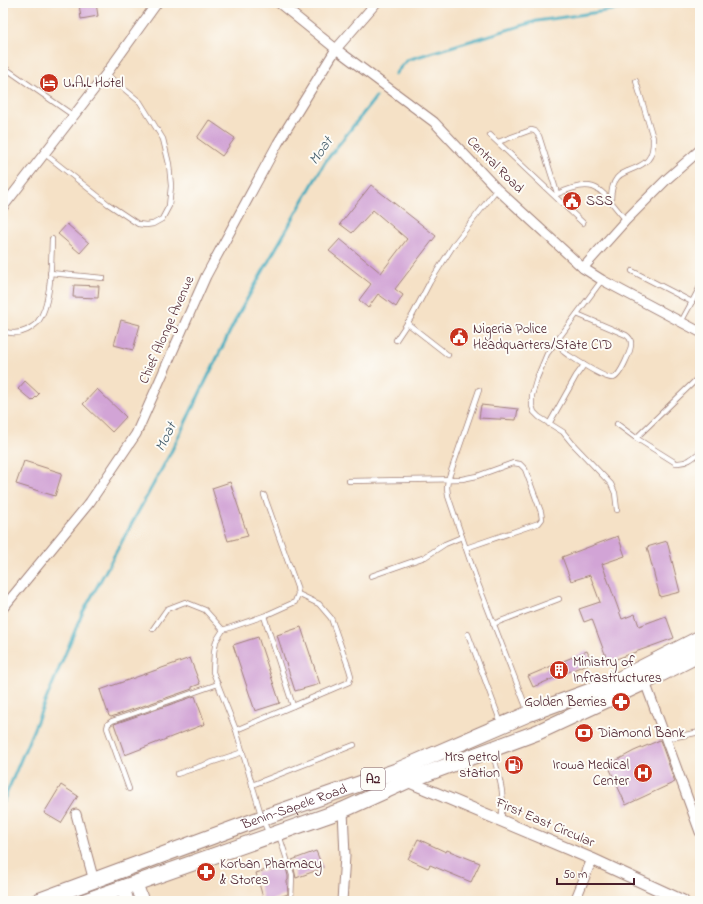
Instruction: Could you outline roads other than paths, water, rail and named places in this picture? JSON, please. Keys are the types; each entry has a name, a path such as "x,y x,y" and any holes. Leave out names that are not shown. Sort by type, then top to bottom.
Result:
{"highway":[{"name":"Benin-Sapele Road","path":"38,901 262,818 396,771 528,714 612,683 700,638"},
{"name":"Benin-Sapele Road","path":"92,900 129,891 343,810 407,781 538,732 645,682 700,654"}],"main road":[{"path":"129,891 142,901"}],"street":[{"path":"3,207 106,74 156,3"},
{"name":"Central Road","path":"279,3 336,49 434,122 497,189 583,268 602,280 700,332"},
{"name":"Chief Alonge Avenue","path":"3,608 90,502 136,434 206,276 278,143 336,49 376,3"},
{"path":"583,268 626,220 667,179 700,150"},
{"path":"645,682 700,832"},
{"name":"First East Circular","path":"396,771 407,781 592,859 683,901"},
{"path":"342,901 345,856 343,810"},
{"path":"76,814 94,880"},
{"path":"575,901 592,859"}],"lane":[{"path":"4,68 74,116"},
{"path":"45,154 108,204 138,224 153,224 162,219 169,206 171,186 169,164 163,139 140,102 106,74"},
{"path":"611,201 612,190 622,173 646,163 653,150 653,138 636,81"},
{"path":"498,142 531,130 535,131 538,136 556,194"},
{"path":"490,135 556,194 583,223"},
{"path":"556,194 577,186 590,186 598,188 611,201 626,220"},
{"path":"396,340 430,282 455,244 497,189"},
{"path":"3,331 15,333 23,332 36,323 44,310 47,302 52,239"},
{"path":"632,271 692,302"},
{"path":"50,273 103,278"},
{"path":"602,280 547,354 536,378 532,395 532,406 534,412 539,418 563,432 611,484 615,493 618,510"},
{"path":"681,322 700,287"},
{"path":"558,340 564,352 584,365 608,377 615,377 620,374 631,343 630,338 577,314"},
{"path":"407,323 448,355"},
{"path":"549,424 576,376 584,365"},
{"path":"636,438 700,376"},
{"path":"479,390 448,480 448,496 493,624 528,714"},
{"path":"617,424 636,438 676,463 687,461 700,452"},
{"path":"349,481 448,480 477,476 513,463 520,464 525,469 541,512 542,519 539,523 466,548"},
{"path":"264,495 297,587 298,594 295,602 264,616 224,630 216,641 213,672 236,730 262,818 274,835 292,876 291,901"},
{"path":"372,576 425,557 445,544 462,537"},
{"path":"236,730 349,682 351,676 331,618 319,604 298,594"},
{"path":"493,624 558,599"},
{"path":"153,629 167,609 185,602 204,610 224,630"},
{"path":"264,616 293,706"},
{"path":"468,634 502,725"},
{"path":"129,789 107,728 108,724 112,720 218,684"},
{"path":"666,739 700,732"},
{"path":"252,785 354,745"},
{"path":"492,750 503,797 504,808 501,821"},
{"path":"177,774 242,752"}],"waterway":[{"name":"Moat","path":"395,74 407,60 537,21 661,3"},
{"name":"Moat","path":"3,802 82,614 170,454 238,315 325,162 376,97"}],"place":[{"name":"U.A.L Hotel","path":"49,83"},
{"name":"SSS","path":"572,201"},
{"name":"Nigeria Police Headquarters/State CID","path":"459,337"},
{"name":"Ministry of Infrastructures","path":"559,670"},
{"name":"Golden Berries","path":"621,702"},
{"name":"Diamond Bank","path":"584,733"},
{"name":"Mrs petrol station","path":"514,765"},
{"name":"Irowa Medical Center","path":"643,773"},
{"name":"Korban Pharmacy & Stores","path":"206,872"}]}
